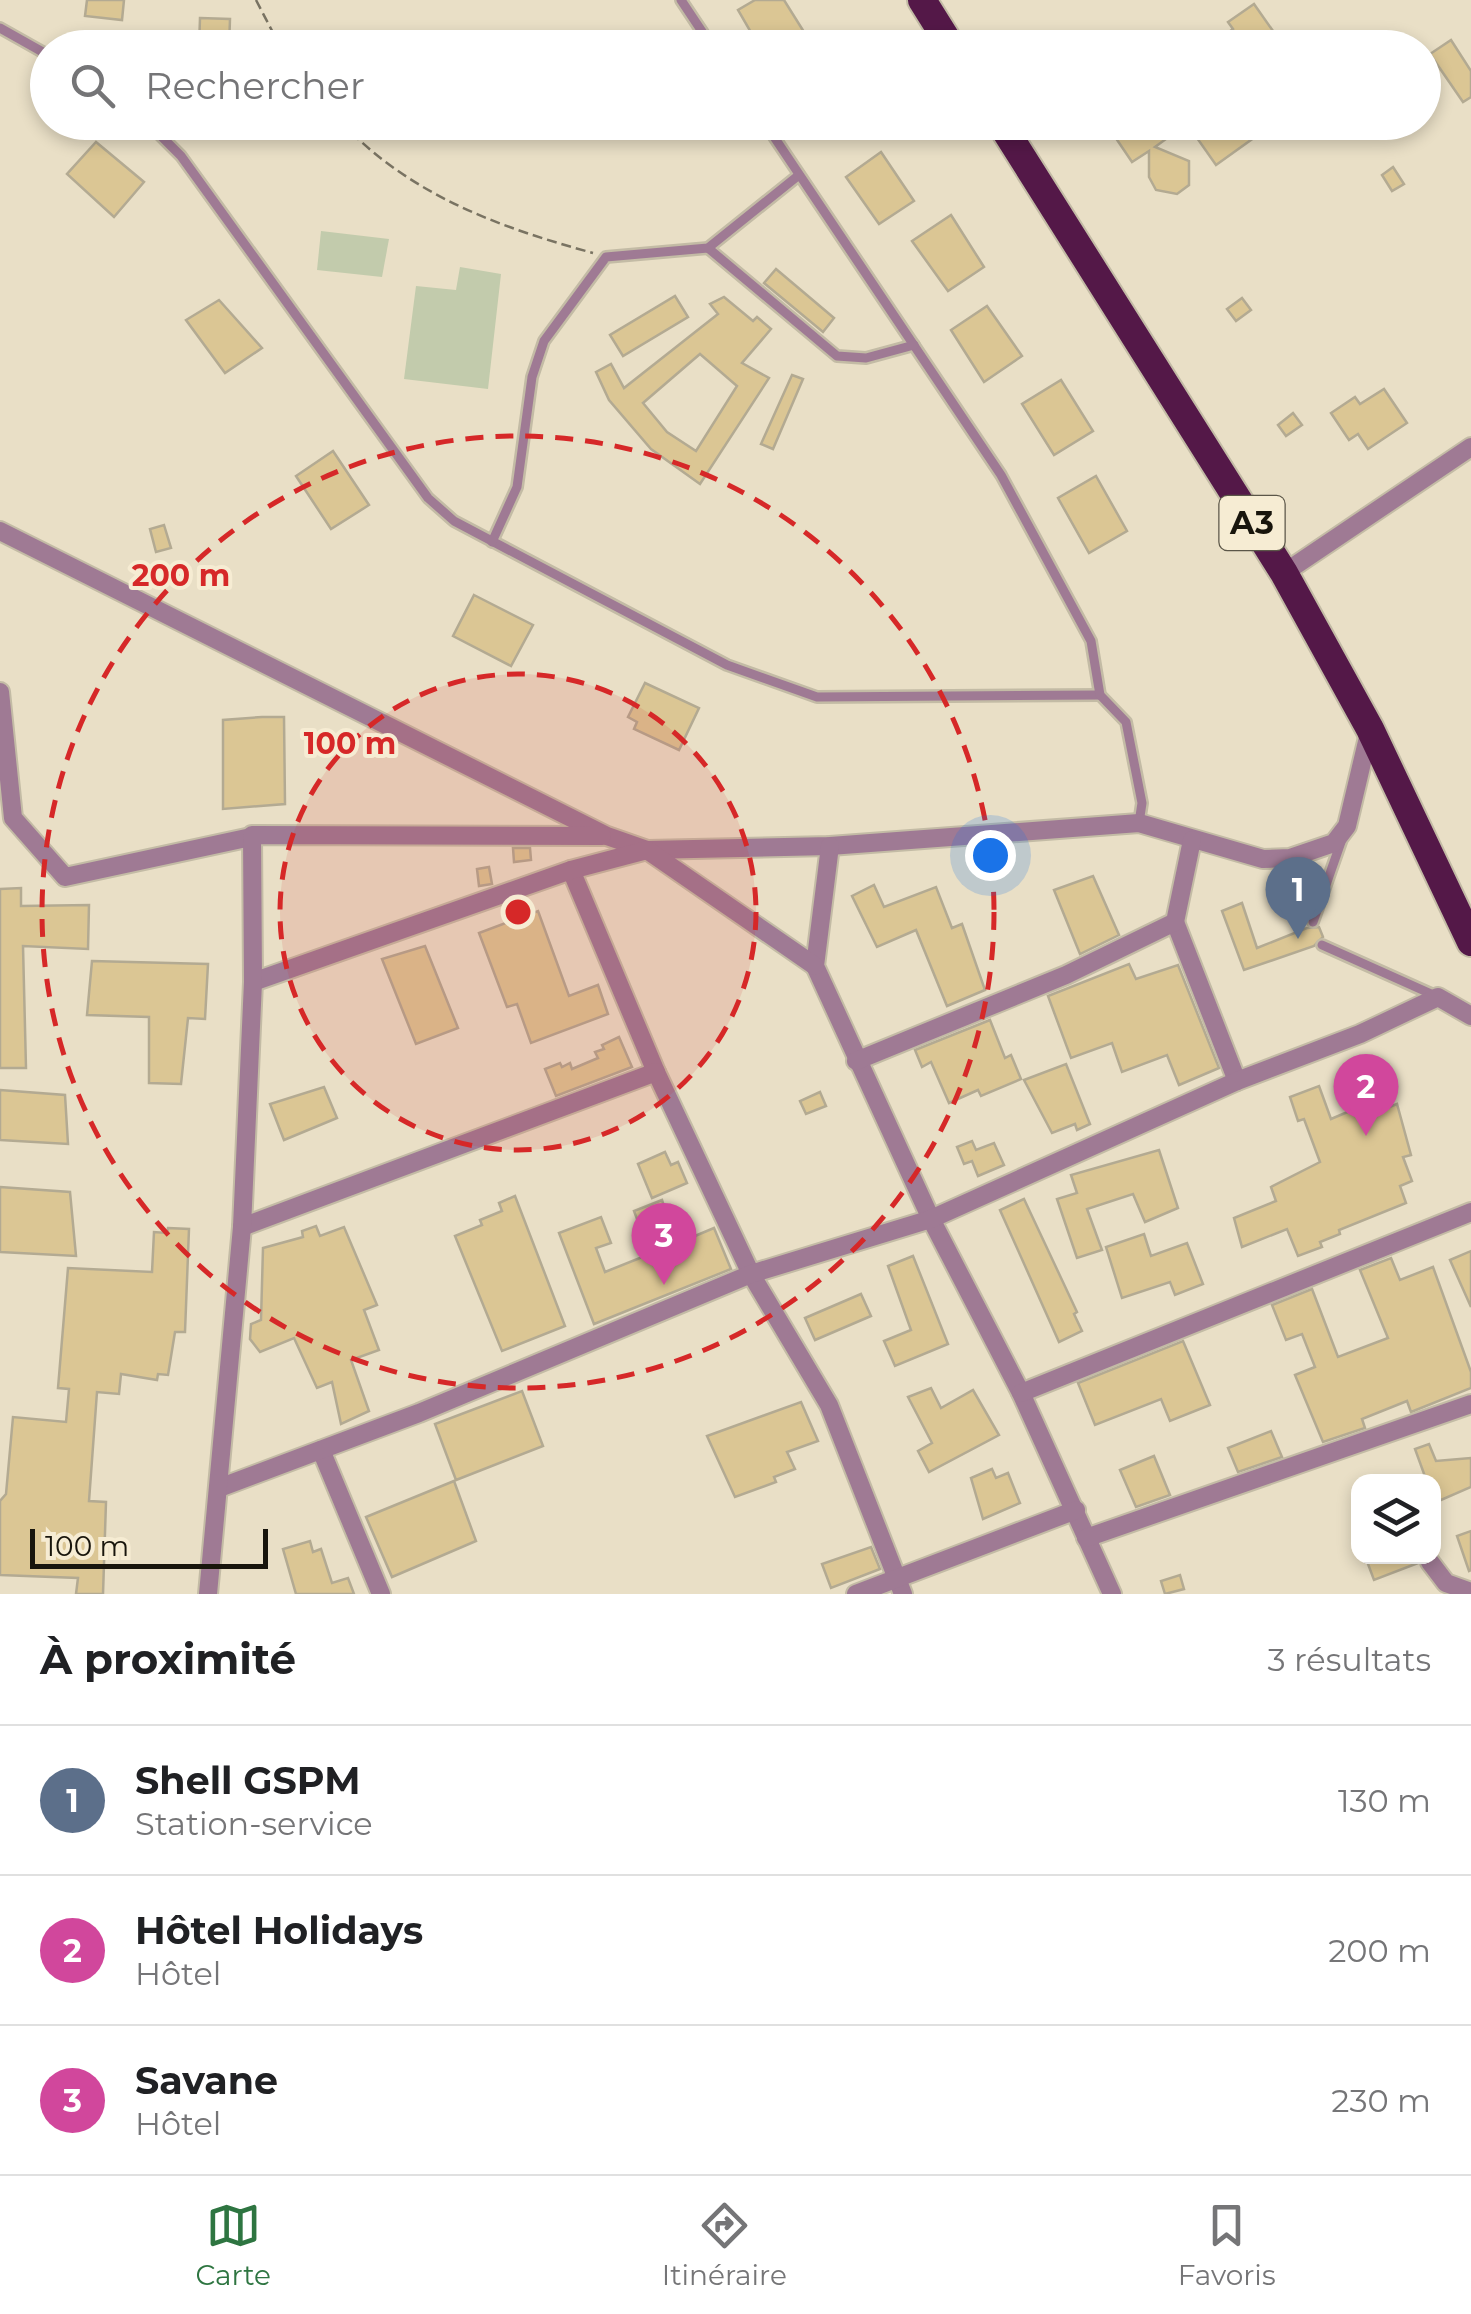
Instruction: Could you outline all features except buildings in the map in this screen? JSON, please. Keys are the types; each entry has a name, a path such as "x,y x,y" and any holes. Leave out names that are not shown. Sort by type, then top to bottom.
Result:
{"highway":[{"path":"922,0 941,30"},
{"name":"A3","path":"1011,140 1284,573 1370,728 1471,942"}],"street":[{"path":"1284,573 1471,447"},
{"path":"0,531 608,836 647,850 814,966"},
{"path":"0,692 13,818 65,877 251,837 608,836"},
{"path":"252,982 570,870 647,850 830,846 1138,823 1264,859 1290,858 1334,843 1347,826 1370,728"},
{"path":"208,1594 242,1227 252,982 251,837"},
{"path":"1192,840 1175,922 1238,1081"},
{"path":"830,846 814,966 931,1218 1021,1393 1112,1594"},
{"path":"570,870 656,1072 751,1274 829,1405 900,1586"},
{"path":"856,1062 1066,976 1175,922"},
{"path":"218,1488 321,1450 751,1274 931,1218 1438,997 1471,1016"},
{"path":"242,1227 656,1072"},
{"path":"1021,1393 1471,1212"},
{"path":"1086,1538 1471,1404"},
{"path":"321,1450 381,1594"},
{"path":"856,1594 900,1586 1076,1510"},
{"path":"1432,1564 1446,1583 1471,1592"}],"lane":[{"path":"681,0 701,30"},
{"path":"0,28 30,45"},
{"path":"165,140 181,156 428,498 454,521 727,665 816,696 1100,694"},
{"path":"776,140 1001,475 1092,640 1100,694 1126,722 1142,804 1138,823"},
{"path":"492,542 517,487 532,377 544,341 606,257 708,248 799,175"},
{"path":"708,248 837,356 866,358 914,345"},
{"path":"1312,922 1347,826"},
{"path":"1322,945 1438,997"}],"path":[{"path":"256,0 272,30"},
{"path":"363,140 424,191 488,221 606,257"}],"green space":[{"path":"321,231 389,239 382,277 317,270"},
{"path":"460,267 501,274 488,389 404,379 416,286 456,290"}],"place":[{"name":"Shell GSPM","path":"1298,939"},
{"name":"Hôtel Holidays","path":"1366,1136"},
{"name":"Savane","path":"664,1285"}]}
